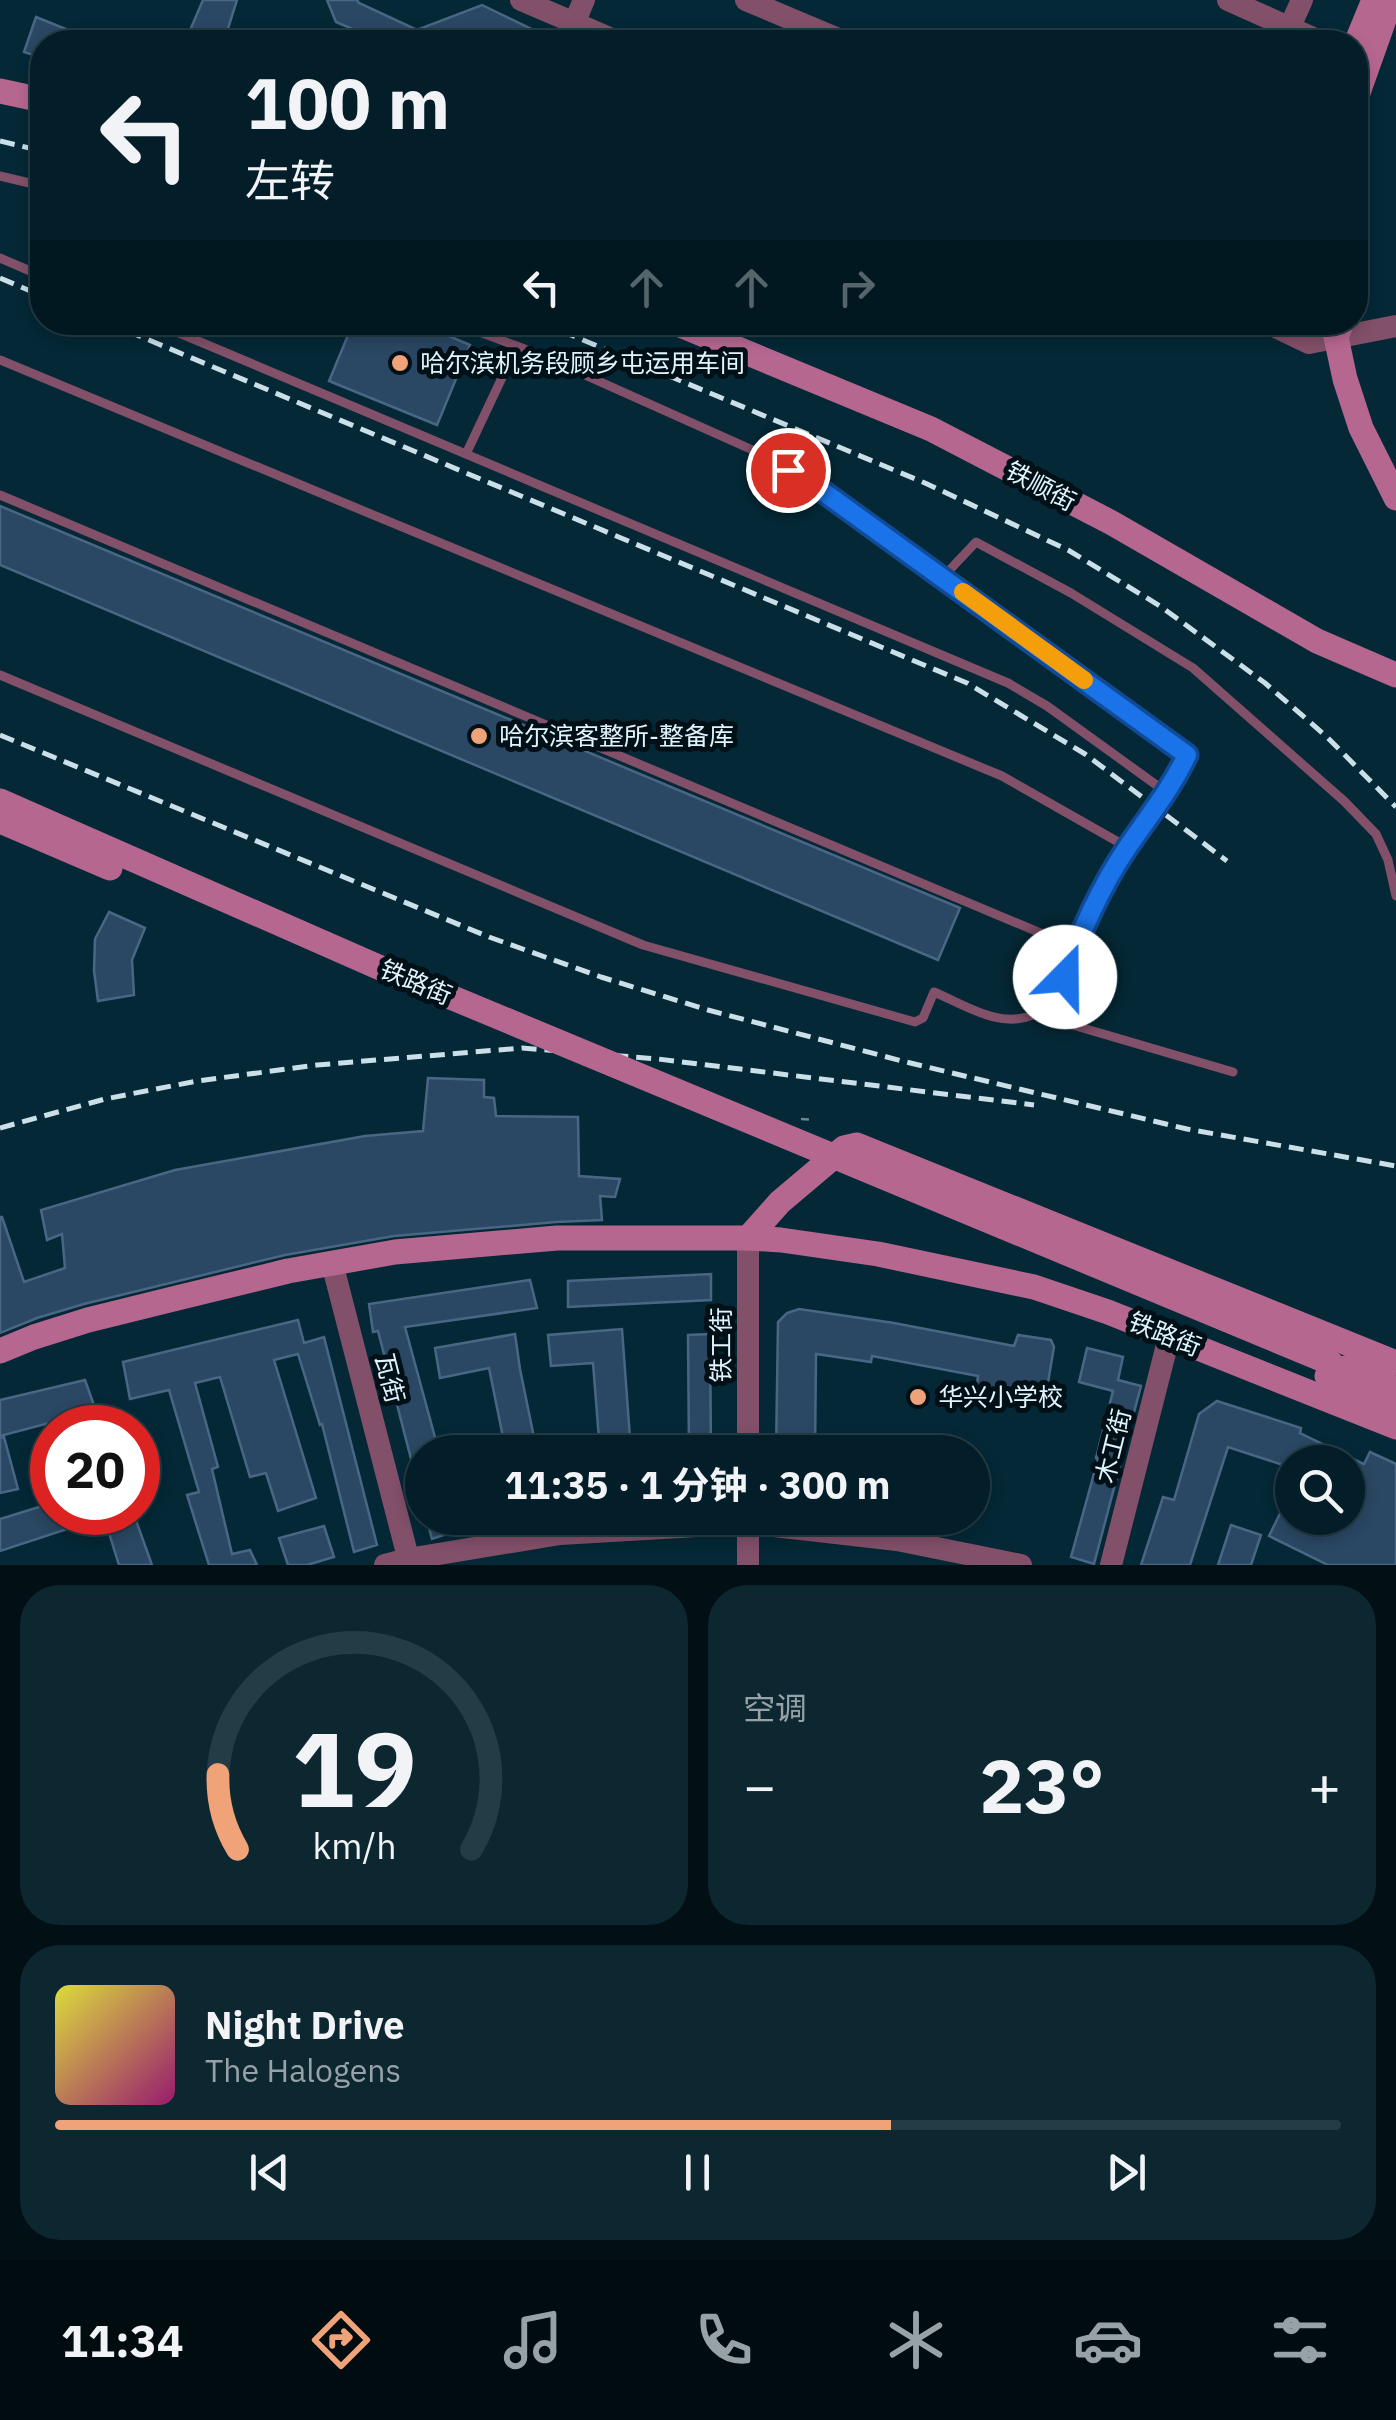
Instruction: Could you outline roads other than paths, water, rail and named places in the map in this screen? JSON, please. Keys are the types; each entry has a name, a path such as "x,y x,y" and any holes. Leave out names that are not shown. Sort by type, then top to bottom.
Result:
{"main road":[{"path":"1362,30 1374,0"},
{"path":"1368,66 1392,0"},
{"path":"0,91 30,97"},
{"name":"铁顺街","path":"704,335 931,429 1112,523 1316,641 1396,674"},
{"path":"1339,335 1345,379 1362,428 1396,498"},
{"name":"铁路街","path":"0,801 376,966 1329,1370"},
{"path":"0,821 790,1156 1329,1370 1396,1389"},
{"path":"748,1238 780,1202 844,1148 857,1145 1396,1364"},
{"name":"铁路街","path":"0,1351 88,1320 288,1271 395,1252 558,1238 748,1238 878,1254 1034,1286 1396,1427"},
{"path":"1329,1370 1396,1410"}],"street":[{"path":"521,0 566,30"},
{"path":"571,30 584,0"},
{"path":"746,0 817,30"},
{"path":"1228,0 1279,30"},
{"path":"1289,30 1302,0"},
{"path":"1368,326 1396,326"},
{"path":"1292,335 1310,343 1324,335"},
{"name":"铁工街","path":"748,1238 748,1435"},
{"name":"瓦街","path":"332,1263 401,1563"},
{"name":"木工街","path":"1110,1565 1168,1342"},
{"path":"401,1563 555,1535"},
{"path":"748,1535 748,1565"},
{"path":"860,1535 1021,1565"}],"lane":[{"path":"0,176 30,183"},
{"path":"0,258 30,271"},
{"path":"184,335 1008,683 1048,706 1166,792"},
{"path":"0,675 644,945 915,1022 923,1018 934,992 994,1018 1016,1020 1050,1004 1111,874 1187,755 818,488 757,452 488,335"},
{"path":"466,454 517,346"},
{"path":"0,360 1002,776 1127,847"},
{"path":"0,495 1076,948"},
{"path":"942,577 976,542 1071,592 1194,668 1376,834 1388,860 1396,896"},
{"path":"1035,1014 1233,1072"}],"railway":[{"path":"0,141 30,148"},
{"path":"0,278 30,291"},
{"path":"137,335 967,683 1085,754 1227,861"},
{"path":"571,335 925,483 1068,550 1160,606 1265,683 1327,737 1396,807"},
{"path":"0,735 489,937 601,977 708,1010 906,1062 1187,1129 1396,1166"},
{"path":"0,1128 105,1099 197,1081 317,1065 522,1048 658,1059 1034,1105"}],"place":[{"name":"哈尔滨机务段顾乡屯运用车间","path":"400,363"},
{"name":"哈尔滨客整所-整备库","path":"479,736"},
{"name":"华兴小学校","path":"918,1397"}]}
